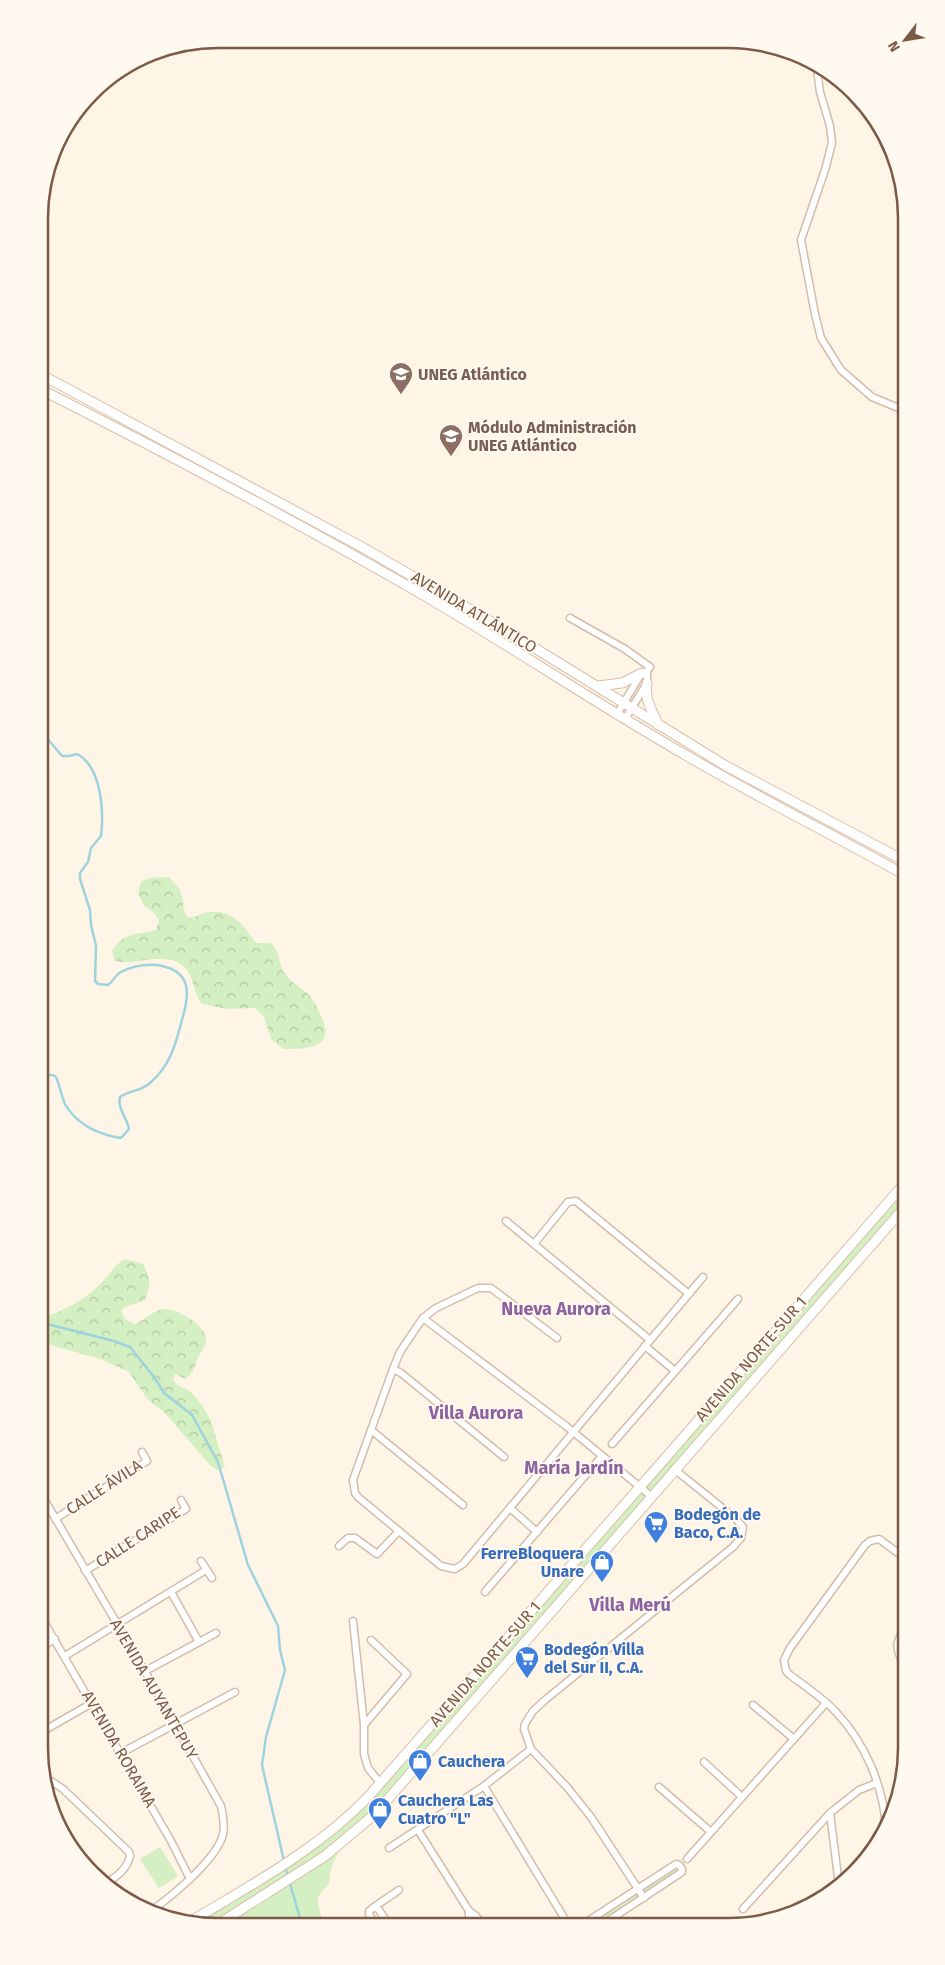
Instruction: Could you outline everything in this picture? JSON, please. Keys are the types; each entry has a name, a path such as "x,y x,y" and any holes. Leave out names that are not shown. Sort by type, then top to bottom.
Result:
{"main road":[{"name":"AVENIDA ATLÁNTICO","path":"48,378 432,586 726,766 898,857"},
{"name":"AVENIDA ATLÁNTICO","path":"48,393 346,551 479,628 621,716 750,792 898,871"},
{"path":"598,686 622,683 644,672"},
{"path":"647,683 646,698 658,725"},
{"name":"AVENIDA NORTE-SUR 1","path":"199,1916 299,1855 338,1826 381,1784 897,1192"},
{"name":"AVENIDA NORTE-SUR 1","path":"228,1918 307,1868 350,1836 383,1805 674,1469 897,1216"}],"street":[{"path":"818,73 832,143 825,170 801,240 814,314 821,338 841,370 872,397 898,408"},
{"path":"570,618 625,649 650,667 644,672 628,706"},
{"path":"621,716 647,683 644,672"},
{"path":"534,1244 568,1202 576,1201 689,1294"},
{"path":"506,1221 650,1340"},
{"path":"557,1338 491,1288 486,1287 474,1290 429,1312 406,1342 393,1369 353,1480 355,1493 441,1566 455,1569 464,1564 703,1277"},
{"path":"612,1444 738,1299"},
{"path":"424,1318 574,1432 651,1496"},
{"path":"645,1346 675,1371"},
{"path":"393,1369 401,1373 504,1457"},
{"path":"371,1430 462,1505"},
{"name":"CALLE ÁVILA","path":"55,1519 147,1461 142,1452"},
{"path":"485,1592 602,1456"},
{"path":"644,1898 582,1806 531,1749 524,1729 533,1711 545,1700 733,1547 741,1538 743,1527 735,1518 674,1469"},
{"name":"CALLE CARIPE","path":"85,1571 186,1509 181,1500"},
{"name":"AVENIDA AUYANTEPUY","path":"48,1507 216,1796 223,1817 223,1836 206,1862 190,1879 157,1907"},
{"path":"510,1508 537,1532"},
{"path":"339,1546 348,1538 355,1538 377,1554 399,1531"},
{"path":"884,1816 877,1783 867,1757 852,1732 826,1703 786,1671 784,1660 785,1655 860,1550 875,1539 884,1542 897,1552"},
{"path":"201,1561 212,1578"},
{"path":"65,1656 206,1570"},
{"path":"171,1592 199,1642"},
{"path":"353,1621 364,1725 364,1754 366,1763 381,1784"},
{"name":"AVENIDA RORAIMA","path":"48,1628 175,1848 190,1879"},
{"path":"145,1671 216,1633"},
{"path":"48,1643 55,1639"},
{"path":"364,1725 407,1674 371,1640"},
{"path":"121,1753 235,1692"},
{"path":"48,1728 92,1702"},
{"path":"687,1859 826,1703"},
{"path":"753,1705 794,1739"},
{"path":"389,1848 484,1786 531,1749"},
{"path":"704,1762 742,1797"},
{"path":"51,1781 63,1789 130,1856 129,1861 116,1877 111,1880"},
{"path":"743,1909 830,1813 859,1790 877,1783"},
{"path":"484,1786 564,1918"},
{"path":"659,1787 711,1832"},
{"path":"830,1813 838,1877"},
{"path":"418,1830 470,1911 477,1918"},
{"path":"593,1918 676,1864 679,1865 682,1872 613,1918"},
{"path":"372,1918 369,1911 399,1890"},
{"path":"374,1907 379,1910 384,1918"},
{"path":"469,1918 470,1911"}],"green space":[{"path":"169,877 180,890 188,918 207,912 225,914 237,920 256,943 271,943 276,950 285,974 308,994 318,1008 325,1028 325,1036 322,1041 309,1047 283,1049 271,1039 264,1017 255,1008 226,1009 202,1004 189,973 178,963 161,959 133,962 115,961 112,951 122,940 131,935 156,930 159,920 153,912 144,906 138,893 141,882 149,878"},
{"path":"897,1192 897,1216 337,1851 337,1856 331,1868 329,1883 318,1897 322,1918 218,1918 199,1916 338,1826"},
{"path":"125,1259 143,1264 148,1273 149,1282 145,1300 125,1307 121,1311 125,1319 135,1324 158,1310 166,1309 191,1319 205,1334 205,1346 198,1357 192,1373 185,1379 175,1374 173,1379 176,1384 191,1392 202,1405 211,1421 225,1467 217,1470 210,1465 164,1412 148,1400 129,1372 101,1359 48,1344 48,1316 84,1298"},
{"path":"160,1847 178,1876 159,1888 140,1859"},
{"path":"676,1864 682,1869 612,1918 593,1918"}],"waterway":[{"path":"48,739 62,756 77,754 85,760 92,769 100,791 101,836 91,848 88,862 80,873 80,879 90,910 96,946 95,981 98,984 108,985 119,973 125,970 157,965 178,973 183,978 187,991 187,999 178,1035 172,1052 163,1068 146,1086 120,1097 121,1109 129,1129 121,1138 97,1131 75,1117 65,1104 56,1077 48,1075"},
{"path":"48,1324 114,1341 130,1347 164,1393 192,1415 218,1462 248,1565 278,1626 280,1650 285,1670 266,1737 262,1765 284,1861"},
{"path":"285,1866 300,1918"}],"place":[{"name":"UNEG Atlántico","path":"401,395"},
{"name":"Módulo Administración UNEG Atlántico","path":"451,457"},
{"name":"Bodegón de Baco, C.A.","path":"656,1544"},
{"name":"FerreBloquera Unare","path":"602,1583"},
{"name":"Bodegón Villa del Sur II, C.A.","path":"527,1679"},
{"name":"Cauchera","path":"420,1782"},
{"name":"Cauchera Las Cuatro \"L\"","path":"380,1830"}],"district":[{"name":"Nueva Aurora","path":"556,1309"},
{"name":"Villa Aurora","path":"476,1413"},
{"name":"María Jardín","path":"574,1468"},
{"name":"Villa Merú","path":"630,1605"}]}
